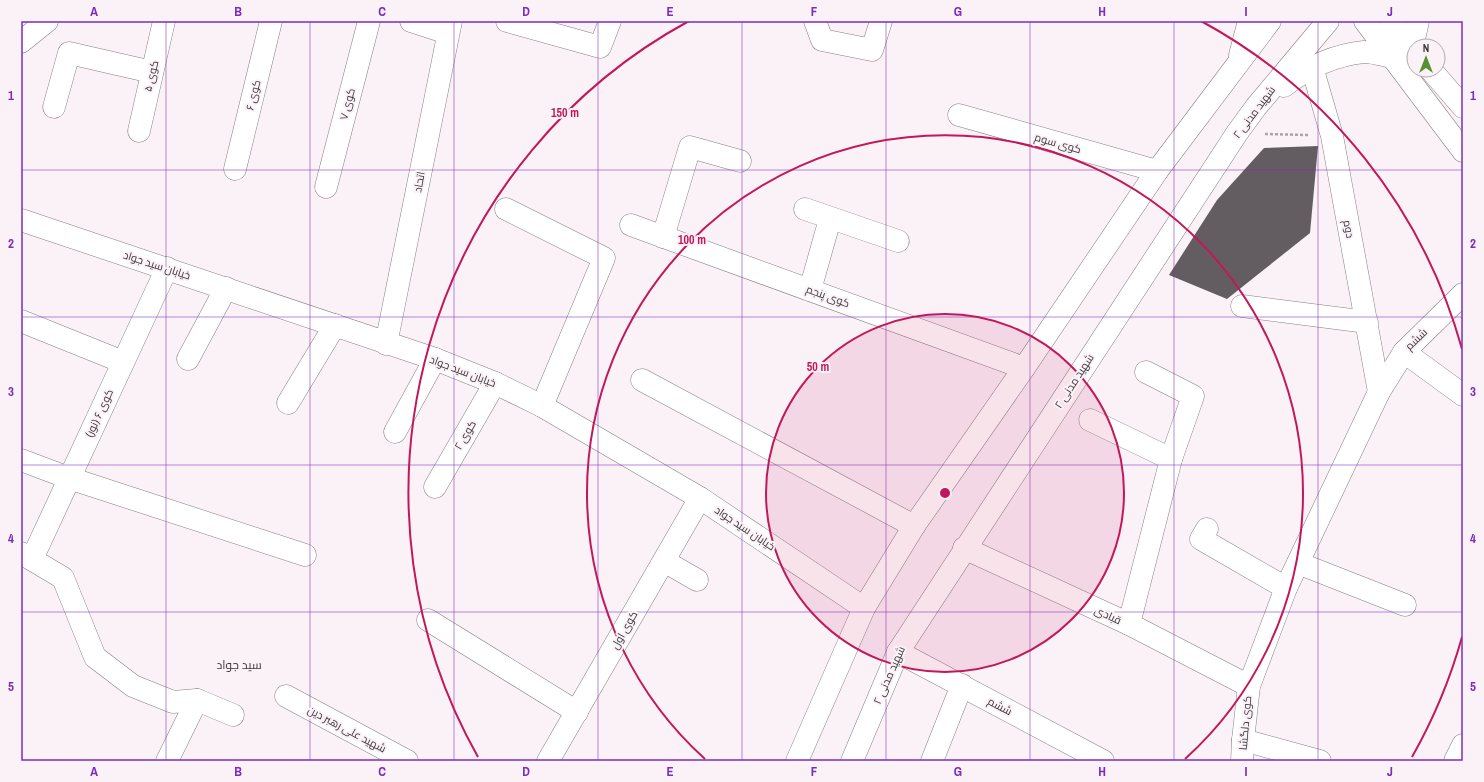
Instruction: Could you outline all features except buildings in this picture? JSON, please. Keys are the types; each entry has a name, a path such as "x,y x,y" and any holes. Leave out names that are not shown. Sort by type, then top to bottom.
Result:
{"street":[{"path":"21,42 48,21"},
{"name":"کوی ۵","path":"139,131 164,21"},
{"name":"کوی ۶","path":"235,169 271,21"},
{"name":"کوی ۷","path":"326,187 369,21"},
{"path":"411,21 450,27"},
{"path":"507,21 600,47 610,21"},
{"path":"815,21 822,40 872,50 881,21"},
{"path":"1238,65 1249,21"},
{"path":"797,761 864,608 914,526 1024,368 1157,171 1270,21"},
{"name":"شهید مدنی ۲","path":"852,761 898,652 964,548 1236,133 1328,21"},
{"path":"1365,21 1463,151"},
{"path":"1391,21 1406,41"},
{"path":"1415,38 1418,21"},
{"name":"اتحاد","path":"386,344 450,27"},
{"path":"1256,107 1304,70 1331,59 1365,52 1392,57"},
{"path":"54,108 69,53 152,72"},
{"name":"دوم","path":"1312,67 1332,136 1379,392"},
{"path":"1438,78 1463,107"},
{"name":"کوی سوم","path":"959,115 1157,171"},
{"path":"663,237 690,147 740,161"},
{"path":"506,209 604,258 542,406"},
{"path":"805,209 830,219 898,241"},
{"path":"810,290 830,219"},
{"name":"خیابان سید جواد","path":"21,220 335,325 386,344 435,359 495,383 542,406 700,498 864,608"},
{"name":"کوی پنجم","path":"631,226 1024,368"},
{"name":"کوی ۶ (نور)","path":"27,556 69,478 167,268"},
{"path":"188,359 226,288"},
{"name":"ششم","path":"1298,563 1379,392 1404,352 1463,294"},
{"path":"1242,306 1367,322"},
{"path":"21,321 123,362"},
{"path":"288,403 335,325"},
{"path":"1404,352 1463,395"},
{"path":"395,432 435,359"},
{"path":"1129,624 1171,459 1193,396 1146,372"},
{"path":"642,380 914,526"},
{"name":"کوی ۲","path":"435,487 495,383"},
{"path":"1090,420 1171,459"},
{"path":"21,460 69,478 305,555"},
{"name":"کوی اول","path":"548,761 700,498"},
{"path":"1207,529 1201,539 1286,588"},
{"name":"قبادی","path":"964,548 1129,624 1249,686"},
{"path":"27,556 63,578 95,657 133,686 173,702 197,700 233,715"},
{"path":"664,561 697,580"},
{"path":"1298,563 1405,605"},
{"name":"کوی دلگشا","path":"1242,751 1249,686 1286,588 1298,563"},
{"path":"428,620 577,712"},
{"name":"ششم","path":"898,652 1103,761"},
{"path":"932,761 962,685"},
{"name":"شهید علی رهبر دین","path":"286,696 407,761"},
{"path":"167,761 197,700"},
{"path":"1455,761 1463,745"},
{"path":"1242,751 1320,761"}],"path":[{"path":"1236,133 1332,136"}],"district":[{"name":"سید جواد","path":"239,665"}]}
